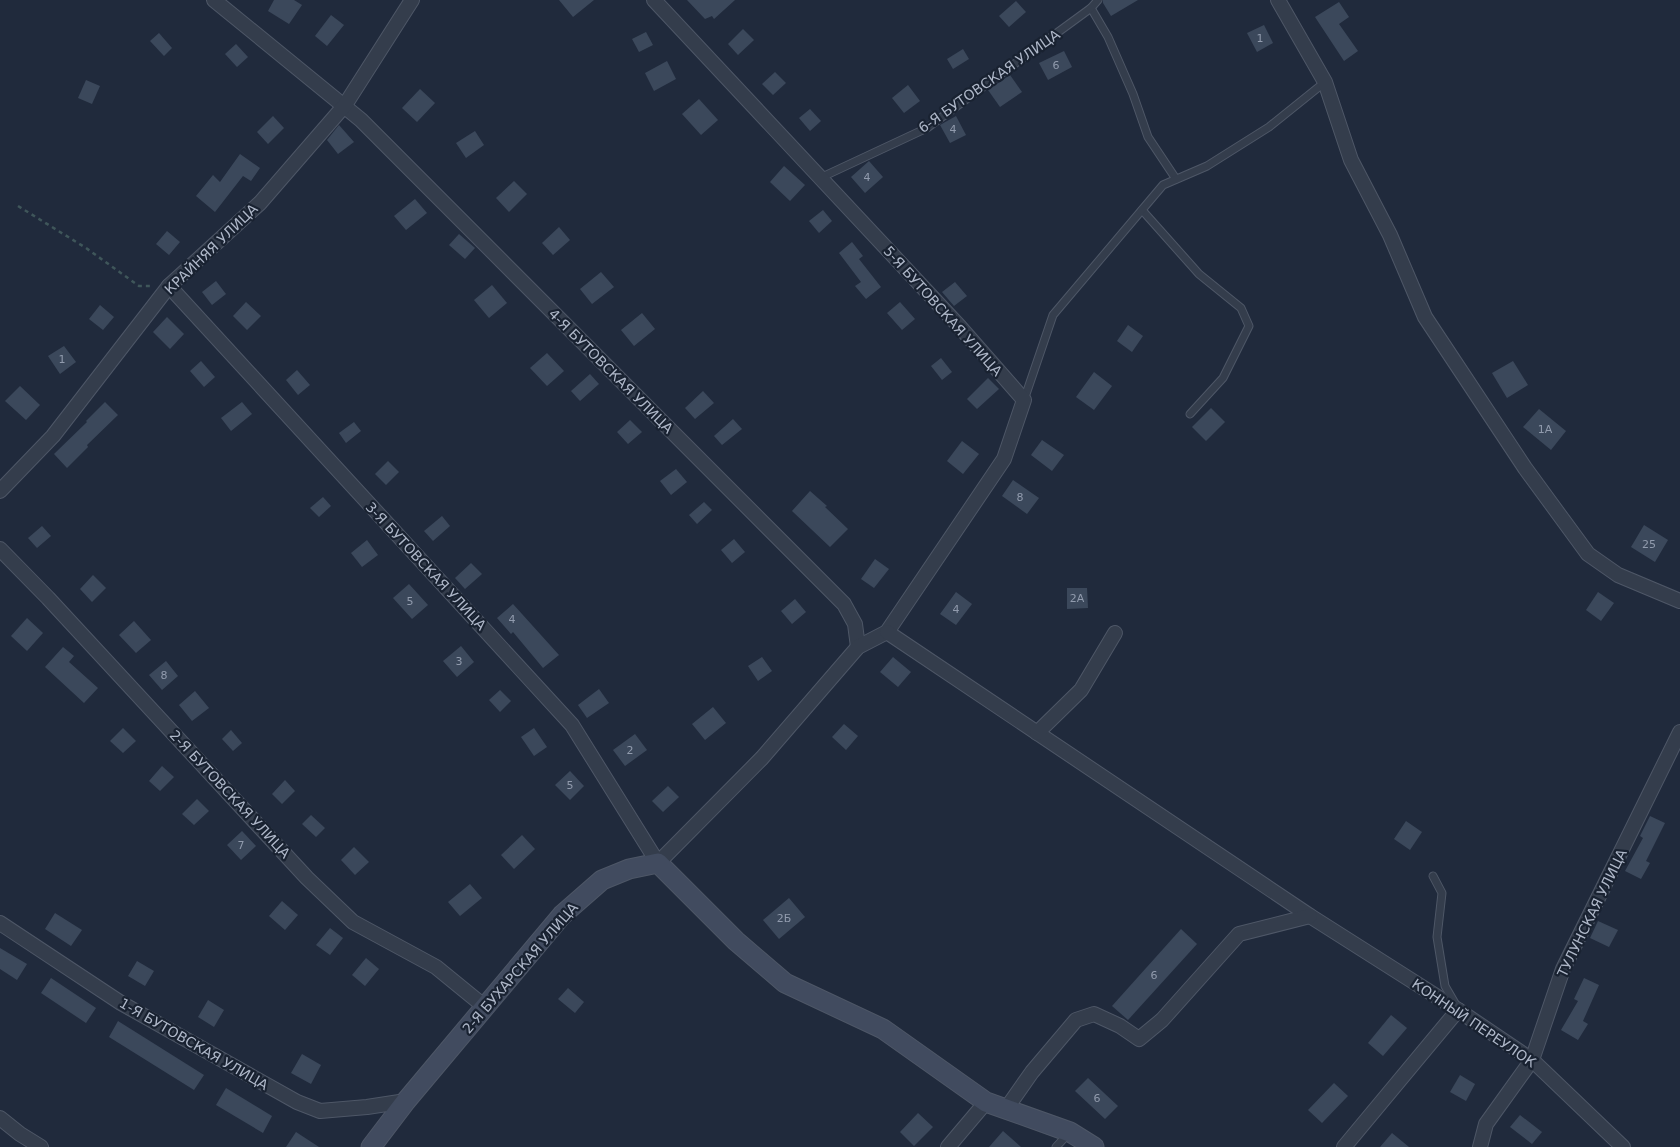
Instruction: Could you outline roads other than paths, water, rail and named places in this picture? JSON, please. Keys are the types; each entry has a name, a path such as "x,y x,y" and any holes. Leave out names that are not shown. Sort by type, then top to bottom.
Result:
{"street":[{"name":"4-Я БУТОВСКАЯ УЛИЦА","path":"214,0 345,105 844,604 856,624 858,647"},
{"name":"КРАЙНЯЯ УЛИЦА","path":"0,491 53,436 169,286 260,202 345,105 412,0"},
{"name":"5-Я БУТОВСКАЯ УЛИЦА","path":"654,0 960,327 1024,400"},
{"path":"1278,0 1325,82 1351,160 1390,235 1425,317 1525,468 1588,554 1618,574 1680,601"},
{"name":"3-Я БУТОВСКАЯ УЛИЦА","path":"169,286 572,725 658,863"},
{"path":"1024,400 1004,459 887,632 858,647 762,758 658,863 736,941 785,983 883,1029 986,1102 1070,1132 1094,1147"},
{"name":"2-Я БУТОВСКАЯ УЛИЦА","path":"0,549 48,598 307,878 353,922 436,967 485,1007"},
{"name":"КОННЫЙ ПЕРЕУЛОК","path":"887,632 1310,916 1458,1010 1532,1060 1623,1147"},
{"path":"1037,733 1081,690 1116,633"},
{"name":"ТУЛУНСКАЯ УЛИЦА","path":"1480,1147 1486,1124 1532,1060 1563,969 1680,732"},
{"name":"2-Я БУХАРСКАЯ УЛИЦА","path":"371,1147 406,1101 562,915 602,880 629,869 658,863"},
{"path":"1006,1109 1032,1072 1076,1020 1094,1014 1120,1026 1139,1039 1162,1020 1240,934 1310,916"},
{"name":"1-Я БУТОВСКАЯ УЛИЦА","path":"0,923 121,1003 297,1102 320,1111 406,1101"},
{"path":"1344,1147 1458,1010"},
{"path":"948,1147 986,1102"},
{"path":"0,1118 20,1134 41,1147"}],"lane":[{"name":"6-Я БУТОВСКАЯ УЛИЦА","path":"820,178 928,128 1091,8 1098,0"},
{"path":"1091,8 1108,37 1133,94 1148,137 1176,179"},
{"path":"1024,400 1053,315 1163,185 1207,166 1269,127 1325,82"},
{"path":"1142,210 1199,274 1241,308 1249,326 1223,378 1190,414"},
{"path":"1433,876 1442,893 1437,937 1445,986 1458,1010"},
{"path":"1056,1147 1070,1132"}]}
